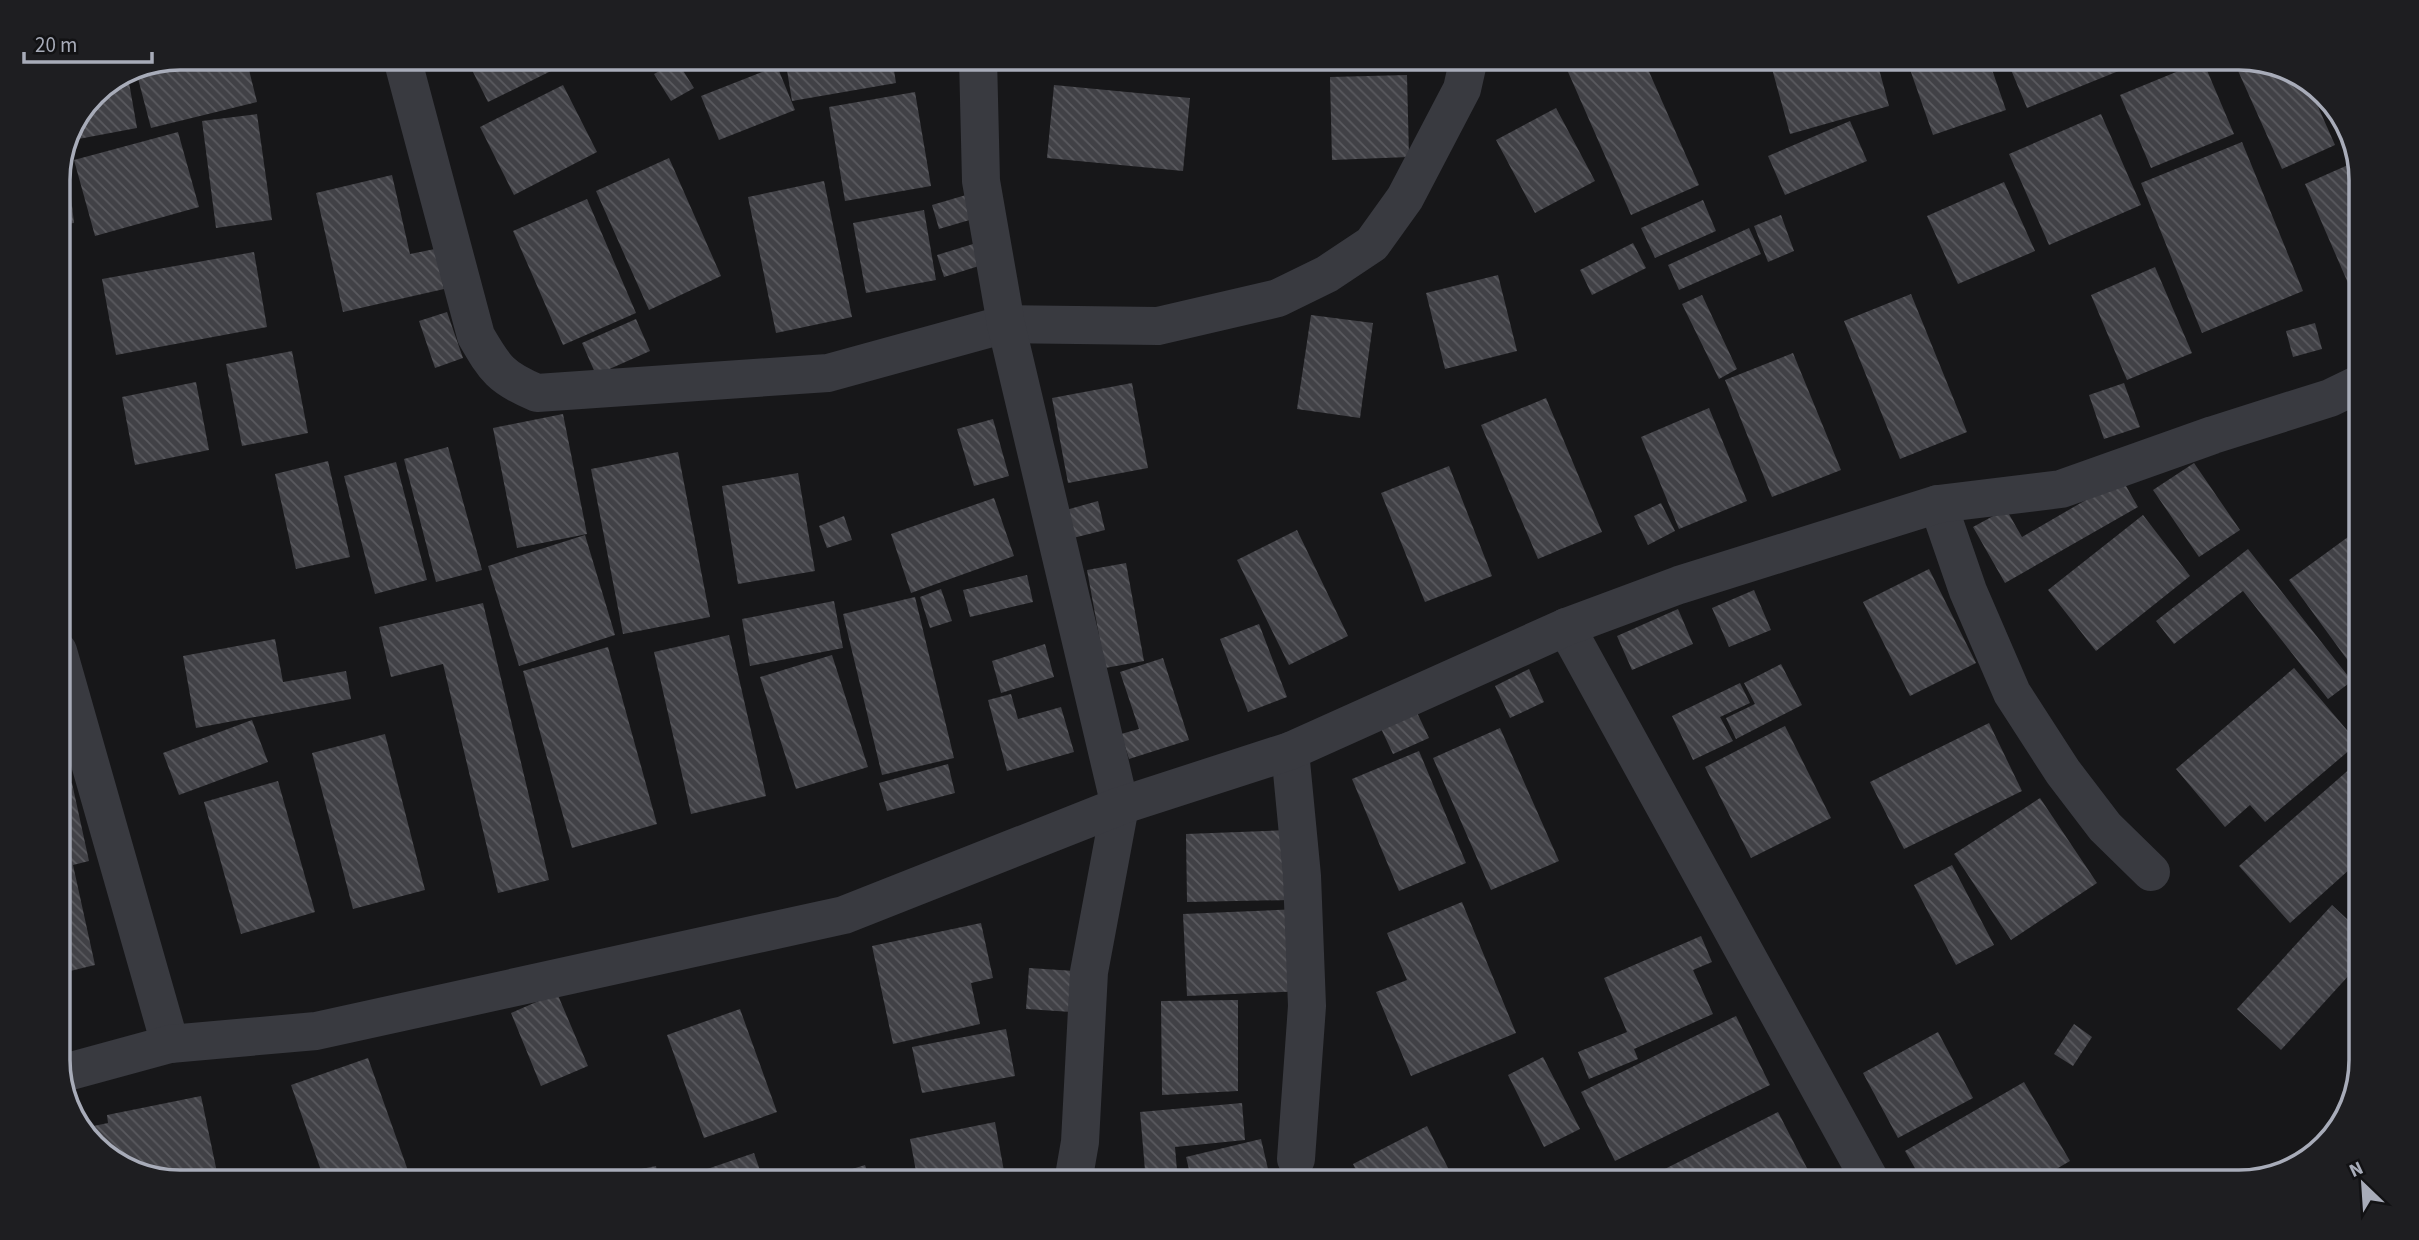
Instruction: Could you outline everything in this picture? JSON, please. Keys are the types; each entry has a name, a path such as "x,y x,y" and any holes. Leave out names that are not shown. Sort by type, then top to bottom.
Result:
{"street":[{"path":"405,70 476,336 492,365 511,382 537,393 828,373 1006,324 1158,326 1278,298 1327,274 1372,244 1405,198 1463,70"},
{"path":"978,70 981,181 1006,324 1121,806 1089,972 1080,1142 1075,1170"},
{"path":"71,1071 170,1044 316,1031 844,915 1121,806 1290,751 1566,627 1679,585 1938,504 2061,489 2213,435 2330,398 2349,389"},
{"path":"1938,504 1968,591 2012,693 2063,772 2105,827 2151,872"},
{"path":"1566,627 1864,1170"},
{"path":"70,693 170,1044"},
{"path":"1290,751 1302,876 1307,1006 1296,1159"}],"building":[{"path":"249,70 257,102 151,128 138,79 166,71"},
{"path":"472,70 551,70 551,71 488,102"},
{"path":"661,70 683,70 694,88 671,101 654,74"},
{"path":"767,70 779,70 795,110 719,140 701,96"},
{"path":"787,70 894,70 896,83 792,101"},
{"path":"1567,70 1648,70 1699,185 1631,215"},
{"path":"1772,70 1879,70 1889,106 1790,134"},
{"path":"1910,70 1992,70 2006,110 1933,135"},
{"path":"2011,70 2121,70 2027,108"},
{"path":"2181,70 2207,70 2234,134 2151,168 2120,95"},
{"path":"2238,70 2260,72 2288,81 2315,100 2335,145 2282,169"},
{"path":"1407,75 1409,157 1332,160 1330,77"},
{"path":"129,83 137,128 78,139 93,113 107,97"},
{"path":"563,85 597,152 514,195 480,127"},
{"path":"1054,85 1190,98 1183,171 1047,158"},
{"path":"915,92 931,186 845,201 829,107"},
{"path":"1556,108 1595,181 1535,213 1496,140"},
{"path":"257,114 272,220 216,228 202,121"},
{"path":"2101,114 2141,205 2049,245 2009,154"},
{"path":"1850,121 1867,161 1785,195 1768,156"},
{"path":"178,132 199,207 95,236 74,160"},
{"path":"2242,142 2303,291 2202,333 2141,183"},
{"path":"669,158 721,276 649,310 596,191"},
{"path":"2348,165 2349,285 2305,184"},
{"path":"392,175 410,254 435,249 444,289 343,312 316,193"},
{"path":"824,181 852,317 776,333 748,197"},
{"path":"2004,182 2035,251 1958,284 1927,216"},
{"path":"70,189 74,223 70,224"},
{"path":"966,195 973,219 939,229 932,205"},
{"path":"587,199 636,313 563,345 513,231"},
{"path":"1703,200 1716,231 1655,258 1641,228"},
{"path":"924,210 936,280 866,293 853,223"},
{"path":"1781,215 1794,251 1768,262 1754,226"},
{"path":"1749,228 1761,254 1679,290 1668,265"},
{"path":"1633,243 1646,268 1592,295 1580,270"},
{"path":"973,244 979,266 944,277 937,255"},
{"path":"254,252 267,327 116,355 102,279"},
{"path":"2155,267 2192,353 2127,380 2091,295"},
{"path":"1498,275 1517,351 1445,369 1426,293"},
{"path":"1911,294 1967,432 1900,459 1844,321"},
{"path":"1702,295 1737,369 1719,379 1682,304"},
{"path":"447,312 463,358 435,368 419,321"},
{"path":"1311,315 1373,323 1360,418 1297,409"},
{"path":"636,319 650,351 596,375 582,343"},
{"path":"2315,323 2322,349 2293,357 2286,331"},
{"path":"292,351 308,433 242,446 226,364"},
{"path":"1793,353 1841,470 1772,497 1725,380"},
{"path":"196,382 209,450 135,465 122,397"},
{"path":"1132,383 1148,468 1068,483 1052,398"},
{"path":"2124,383 2140,427 2104,439 2089,395"},
{"path":"1546,398 1602,532 1538,559 1481,425"},
{"path":"1709,408 1747,501 1679,529 1641,437"},
{"path":"563,414 587,534 517,548 493,428"},
{"path":"993,419 1009,476 974,486 957,429"},
{"path":"448,447 482,570 436,582 404,459"},
{"path":"678,452 710,617 623,634 591,469"},
{"path":"328,461 350,557 296,569 275,474"},
{"path":"396,462 427,580 375,594 344,476"},
{"path":"2194,463 2240,530 2199,557 2153,490"},
{"path":"1449,466 1492,576 1425,602 1381,493"},
{"path":"798,473 815,571 738,584 722,486"},
{"path":"2122,479 2138,507 2005,583 1973,527 2006,509 2022,537"},
{"path":"994,498 1014,556 911,593 891,534"},
{"path":"1098,501 1105,530 1073,538 1066,510"},
{"path":"1661,503 1675,531 1648,545 1634,516"},
{"path":"2143,515 2190,576 2096,651 2048,590"},
{"path":"844,516 852,540 827,548 819,526"},
{"path":"1297,530 1348,636 1289,665 1237,560"},
{"path":"585,535 615,635 519,666 488,566"},
{"path":"2348,537 2349,662 2289,580"},
{"path":"2248,549 2349,677 2349,683 2328,699 2243,591 2174,644 2156,621"},
{"path":"1126,563 1144,661 1105,668 1087,570"},
{"path":"1929,569 1976,663 1910,696 1863,602"},
{"path":"1027,575 1033,602 970,617 963,590"},
{"path":"941,589 952,621 930,628 920,597"},
{"path":"1754,590 1771,630 1729,647 1712,608"},
{"path":"915,597 954,758 882,775 843,614"},
{"path":"834,601 843,648 750,666 742,619"},
{"path":"483,603 549,880 498,893 443,664 391,677 379,627"},
{"path":"1678,609 1693,644 1632,670 1617,636"},
{"path":"1259,624 1287,697 1248,712 1220,639"},
{"path":"729,635 766,796 691,814 654,652"},
{"path":"275,639 283,682 346,671 351,699 196,728 183,656"},
{"path":"1045,644 1054,677 1001,693 992,661"},
{"path":"608,647 657,824 572,848 523,671"},
{"path":"832,655 868,767 796,789 760,677"},
{"path":"1163,658 1189,740 1129,759 1121,734 1139,729 1120,672"},
{"path":"1781,664 1802,705 1736,739 1726,718 1755,704 1744,683"},
{"path":"2294,668 2349,732 2349,751 2265,822 2250,805 2225,827 2176,769"},
{"path":"1529,669 1544,702 1510,718 1495,686"},
{"path":"1740,683 1750,703 1720,717 1733,741 1693,760 1672,716"},
{"path":"1011,694 1018,719 1061,707 1074,752 1007,771 988,700"},
{"path":"1413,704 1429,738 1393,754 1377,720"},
{"path":"252,720 268,762 179,795 163,753"},
{"path":"1989,723 2022,791 1904,849 1870,782"},
{"path":"1785,726 1831,818 1751,858 1705,767"},
{"path":"1500,728 1559,861 1491,890 1433,758"},
{"path":"385,734 425,890 353,909 312,753"},
{"path":"1419,751 1466,863 1399,891 1352,779"},
{"path":"948,764 955,793 887,811 879,783"},
{"path":"2349,770 2349,870 2290,923 2239,866"},
{"path":"278,781 315,912 241,934 204,802"},
{"path":"70,783 89,861 73,865 95,965 70,971"},
{"path":"2040,798 2097,883 2011,940 1954,854"},
{"path":"1288,830 1290,900 1187,902 1186,834"},
{"path":"1952,865 1994,945 1956,965 1914,885"},
{"path":"1462,902 1516,1033 1411,1076 1376,992 1407,980 1387,933"},
{"path":"2332,905 2349,921 2349,975 2281,1050 2237,1009"},
{"path":"1301,909 1304,991 1187,996 1183,914"},
{"path":"981,923 993,978 971,983 980,1024 893,1044 872,946"},
{"path":"1701,936 1712,962 1693,970 1713,1014 1634,1049 1638,1059 1589,1079 1578,1052 1627,1032 1604,978"},
{"path":"1029,968 1075,971 1072,1012 1026,1009"},
{"path":"557,993 588,1066 541,1086 511,1013"},
{"path":"1238,1000 1238,1091 1162,1095 1161,1001"},
{"path":"740,1009 777,1112 704,1138 667,1035"},
{"path":"1736,1016 1770,1085 1615,1161 1581,1092"},
{"path":"2074,1024 2092,1037 2073,1066 2054,1054"},
{"path":"1006,1029 1015,1076 922,1093 912,1047"},
{"path":"1938,1032 1973,1098 1898,1138 1863,1073"},
{"path":"1543,1057 1580,1129 1544,1147 1508,1075"},
{"path":"368,1058 408,1170 321,1170 291,1085"},
{"path":"2024,1082 2070,1161 2055,1170 1916,1170 1905,1151"},
{"path":"201,1096 216,1170 159,1168 131,1159 107,1143 92,1126 108,1123 107,1115"},
{"path":"1242,1103 1245,1140 1175,1147 1177,1170 1145,1170 1140,1112"},
{"path":"1778,1112 1808,1170 1663,1170"},
{"path":"995,1122 1004,1170 916,1170 910,1139"},
{"path":"1427,1126 1449,1170 1356,1170 1353,1164"},
{"path":"1261,1139 1268,1170 1189,1170 1186,1157"},
{"path":"754,1153 760,1170 704,1170"},
{"path":"865,1165 867,1170 849,1170"},
{"path":"656,1166 657,1170 637,1170"}]}
